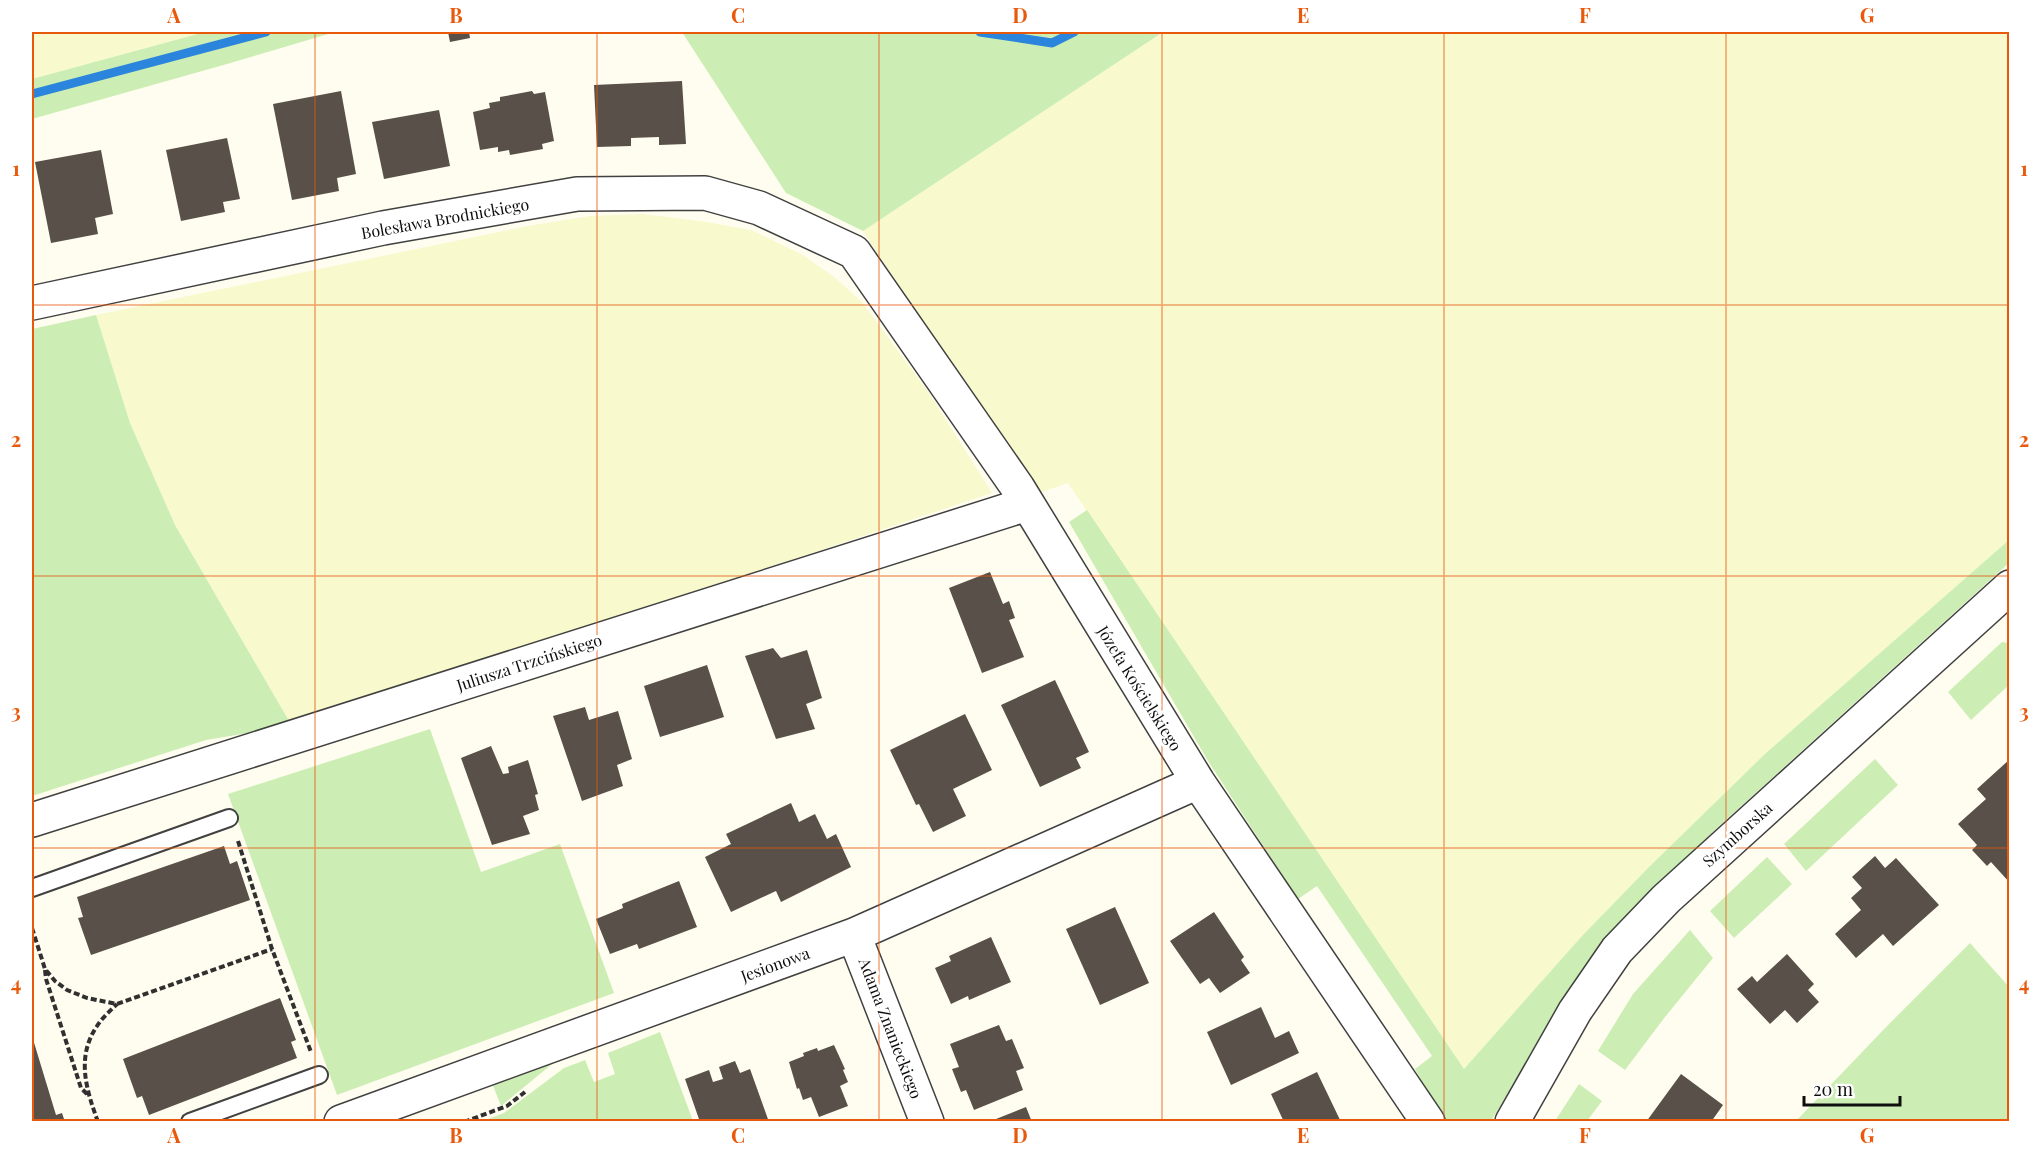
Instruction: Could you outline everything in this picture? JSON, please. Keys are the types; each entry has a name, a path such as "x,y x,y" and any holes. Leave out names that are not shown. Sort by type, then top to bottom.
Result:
{"street":[{"name":"Bolesława Brodnickiego","path":"32,303 383,228 577,194 705,193 759,208 854,252"},
{"name":"Józefa Kościelskiego","path":"854,252 1027,504 1198,782 1428,1122"},
{"name":"Juliusza Trzcińskiego","path":"32,820 1027,504"},
{"name":"Szymborska","path":"1512,1122 1575,1011 1617,950 1666,899 2010,587"},
{"name":"Jesionowa","path":"341,1122 854,935 1198,782"},
{"name":"Adama Znanieckiego","path":"854,935 927,1122"}],"lane":[{"path":"32,888 230,818"},
{"path":"190,1122 319,1075"}],"path":[{"path":"230,818 272,949 319,1075"},
{"path":"32,927 81,1088 87,1094"},
{"path":"98,1122 87,1094 84,1056 88,1042 98,1025 117,1004 272,949"},
{"path":"45,969 67,990 87,998 117,1004"}],"green space":[{"path":"32,32 205,32 32,79"},
{"path":"205,32 335,32 32,119 32,79"},
{"path":"682,32 1163,32 863,231 786,193"},
{"path":"1163,32 2009,32 2009,540 1766,753 1582,936 1464,1069 1068,483 1032,495 863,231"},
{"path":"643,214 751,230 803,255 834,277 862,302 929,393 992,493 292,726 175,525 130,423 96,315 528,226 590,216"},
{"path":"96,315 130,423 175,525 292,726 206,740 32,796 32,329"},
{"path":"1087,510 1464,1069 1582,936 1766,753 2009,540 2010,562 1718,827 1609,934 1562,1002 1491,1121 1447,1122 1443,1119 1415,1069 1432,1056 1317,886 1298,899 1208,761 1069,522"},
{"path":"2002,642 2009,643 2009,685 1971,720 1948,692"},
{"path":"430,729 481,872 560,844 614,993 337,1095 228,794"},
{"path":"1875,759 1898,785 1806,871 1784,844"},
{"path":"1767,857 1792,884 1734,938 1710,911"},
{"path":"1690,930 1713,958 1625,1070 1598,1051 1633,994"},
{"path":"1970,943 2009,987 2009,1121 1796,1121 1890,1023"},
{"path":"660,1032 693,1121 483,1121 504,1113 564,1068 585,1060 594,1082 615,1074 608,1053"},
{"path":"557,1060 501,1106 492,1083"},
{"path":"1579,1084 1602,1101 1587,1121 1555,1121"}],"building":[{"path":"448,32 469,32 470,38 450,42"},
{"path":"682,81 686,144 659,145 659,137 631,138 631,146 597,147 594,85"},
{"path":"341,91 356,174 337,178 339,191 292,200 273,104"},
{"path":"532,91 534,94 545,92 554,141 542,144 543,149 510,155 509,150 498,152 498,147 480,150 473,112 490,108 489,103 500,101 500,97"},
{"path":"439,110 450,166 384,179 372,122"},
{"path":"227,138 240,199 223,202 225,212 181,221 166,150"},
{"path":"101,150 113,214 95,218 98,234 51,243 35,162"},
{"path":"990,572 1003,604 1009,601 1015,618 1009,620 1024,657 982,673 949,588"},
{"path":"773,648 781,658 807,650 822,698 806,704 815,729 776,739 745,656"},
{"path":"707,665 724,717 660,737 644,686"},
{"path":"1055,680 1089,752 1076,758 1081,768 1040,787 1001,705"},
{"path":"585,707 589,720 618,711 632,759 617,765 623,786 582,801 553,716"},
{"path":"965,714 992,770 953,789 966,816 933,832 919,804 916,805 890,750"},
{"path":"491,746 503,774 509,773 508,767 528,760 538,794 535,795 539,810 523,816 530,834 492,845 461,758"},
{"path":"2010,759 2010,883 1991,862 1987,866 1972,850 1977,845 1958,824 1986,799 1977,789"},
{"path":"791,803 799,822 815,814 827,839 836,834 851,867 781,902 776,891 731,912 705,857 731,844 726,834"},
{"path":"224,846 230,864 237,861 250,900 91,955 78,918 83,917 77,897"},
{"path":"1875,856 1885,868 1896,858 1939,905 1893,946 1883,934 1856,958 1835,934 1861,910 1851,898 1862,888 1852,877"},
{"path":"679,881 697,927 639,949 637,944 610,954 596,919 623,908 622,904"},
{"path":"1115,907 1149,983 1100,1005 1066,929"},
{"path":"1214,912 1244,957 1241,960 1250,973 1220,993 1209,978 1200,984 1170,941"},
{"path":"991,937 1011,982 969,1000 968,996 951,1004 935,968 951,961 949,956"},
{"path":"1787,954 1814,984 1808,990 1819,1002 1797,1023 1785,1010 1770,1024 1737,989 1752,976 1757,982"},
{"path":"280,998 296,1040 291,1042 297,1058 149,1115 142,1096 137,1098 123,1059"},
{"path":"1261,1007 1275,1038 1289,1031 1299,1053 1231,1085 1207,1032"},
{"path":"999,1025 1006,1041 1012,1039 1024,1068 1016,1071 1023,1090 974,1110 966,1090 961,1092 952,1069 959,1067 950,1044"},
{"path":"32,1036 56,1115 62,1113 65,1122 32,1122"},
{"path":"834,1045 848,1082 840,1086 848,1106 819,1117 811,1097 803,1100 799,1088 797,1089 789,1062 804,1056 803,1053 817,1048 818,1051"},
{"path":"735,1061 740,1073 750,1069 769,1122 700,1122 685,1079 709,1070 713,1082 723,1079 719,1067"},
{"path":"1317,1072 1341,1122 1284,1122 1271,1094"},
{"path":"1681,1074 1723,1105 1711,1122 1646,1122"},
{"path":"1026,1107 1032,1122 991,1122 991,1121"}],"waterway":[{"path":"32,94 266,32"},
{"path":"980,32 1052,43 1074,32"}]}
